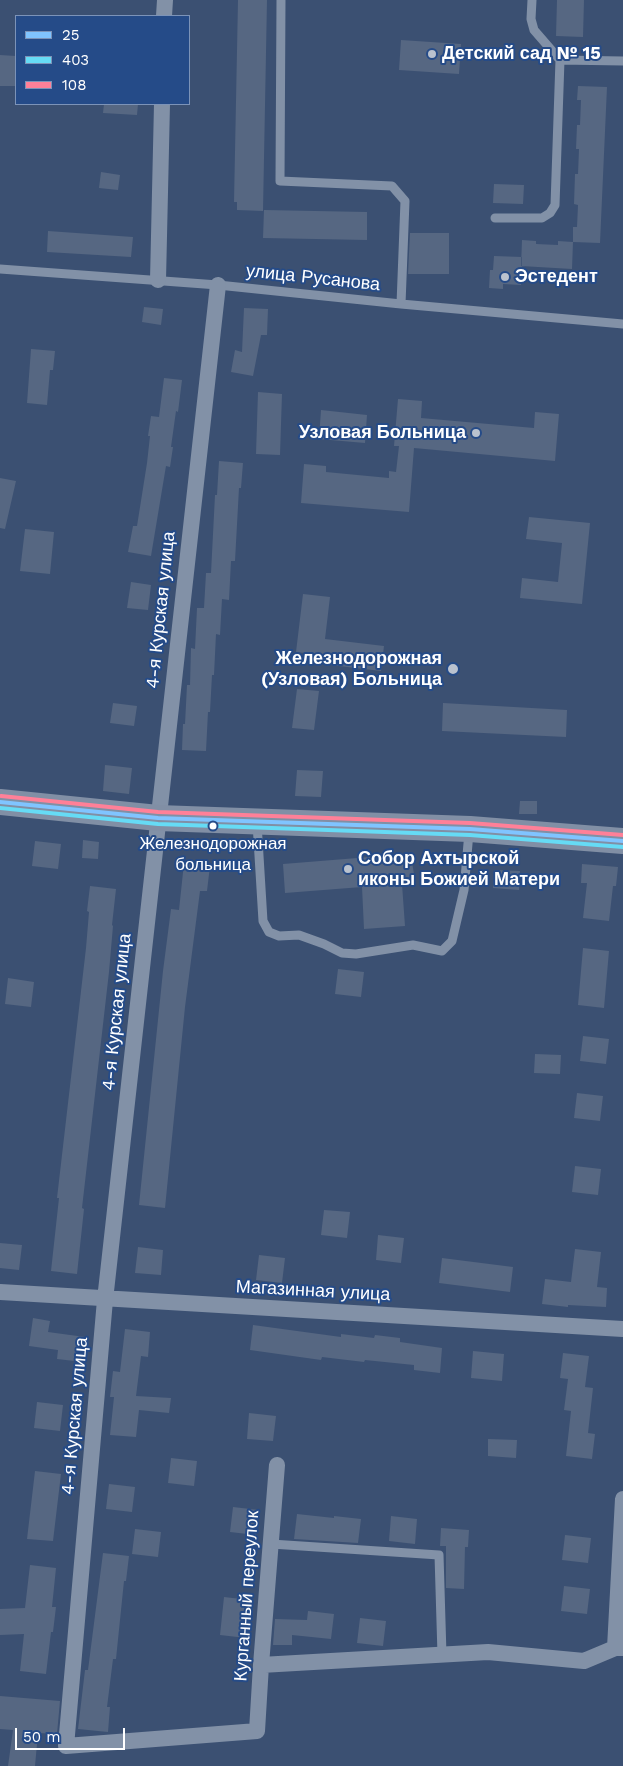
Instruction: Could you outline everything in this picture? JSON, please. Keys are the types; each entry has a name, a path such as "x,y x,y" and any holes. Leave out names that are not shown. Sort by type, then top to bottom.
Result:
{"main road":[{"path":"0,802 158,818 470,829 623,841"}],"street":[{"path":"164,15 165,0"},
{"path":"158,280 162,105"},
{"name":"4-я Курская улица","path":"218,285 105,1300 66,1746 257,1731"},
{"name":"Магазинная улица","path":"0,1292 105,1300 623,1328"},
{"name":"Курганный переулок","path":"257,1731 277,1465"},
{"path":"261,1665 488,1652 584,1661 619,1648 623,1499"}],"lane":[{"path":"281,0 280,181 392,186 405,201 402,304"},
{"path":"496,218 542,218 550,213 555,205 560,60 534,30 531,19 532,0"},
{"path":"560,60 623,61"},
{"name":"улица Русанова","path":"0,268 218,285 623,324"},
{"path":"257,821 263,921 269,932 279,936 300,936 324,944 342,953 356,954 413,945 442,951 452,941 464,890 470,829"},
{"path":"271,1544 438,1555 442,1655"}],"building":[{"path":"238,0 267,0 263,211 237,210 237,202 234,202"},
{"path":"557,0 584,0 583,37 556,36"},
{"path":"401,40 461,44 459,74 399,70"},
{"path":"0,55 15,56 15,86 0,86"},
{"path":"578,86 607,87 600,243 573,242 573,227 577,227 578,205 574,204 575,174 578,174 579,149 576,149 577,125 580,125 581,100 577,100"},
{"path":"104,105 138,105 137,115 103,113"},
{"path":"101,172 120,175 118,190 99,188"},
{"path":"494,184 524,185 523,204 493,203"},
{"path":"264,210 367,212 367,240 263,238"},
{"path":"48,231 133,237 131,257 47,252"},
{"path":"410,233 449,233 449,274 408,274"},
{"path":"522,240 536,241 536,244 558,245 558,241 573,242 572,269 521,266"},
{"name":"Эстедент","path":"494,256 522,257 521,285 503,284 503,289 489,288 490,270 493,270"},
{"path":"144,307 163,309 161,325 142,322"},
{"path":"244,308 268,309 267,335 261,335 253,376 231,372 235,350 242,352"},
{"path":"31,349 55,351 53,370 50,370 47,405 27,403"},
{"path":"164,378 182,380 171,447 173,447 170,467 166,466 151,556 128,552 133,526 137,526 147,463 151,416 159,417"},
{"path":"258,392 282,394 280,455 256,454"},
{"path":"398,399 422,401 421,418 534,428 535,412 559,414 555,461 414,448 409,512 301,503 304,464 326,466 326,472 389,478 389,471 396,472 399,446 394,446"},
{"path":"321,410 367,415 365,443 319,439"},
{"path":"219,461 243,463 241,488 239,488 235,561 231,561 229,600 222,599 220,635 216,634 206,751 182,750 187,685 190,685 191,648 195,649 197,608 204,608 206,573 211,573 215,495 217,495"},
{"path":"0,478 16,481 5,529 0,528"},
{"path":"529,517 590,523 582,604 520,598 522,578 558,582 562,543 526,539"},
{"path":"25,529 54,532 50,574 20,571"},
{"path":"131,582 151,585 148,610 127,608"},
{"path":"303,594 330,597 325,639 384,646 381,671 322,664 323,655 296,652"},
{"path":"297,689 319,691 314,730 292,728"},
{"path":"113,703 137,706 134,726 110,723"},
{"path":"443,703 567,710 566,737 442,731"},
{"path":"105,765 132,768 129,794 103,791"},
{"path":"297,770 323,771 321,797 295,796"},
{"path":"520,801 537,801 537,814 519,814"},
{"path":"83,840 99,842 98,859 82,858"},
{"path":"35,841 61,844 58,869 32,866"},
{"name":"Собор Ахтырской иконы Божией Матери","path":"407,854 412,862 414,874 409,883 402,884 405,926 364,929 362,887 285,893 283,864"},
{"path":"184,863 210,866 207,891 200,891 185,1007 165,1208 139,1205 171,909 179,910"},
{"path":"582,864 618,867 616,886 613,886 609,921 583,918 587,883 581,883"},
{"path":"494,870 520,871 519,890 493,888"},
{"path":"90,886 116,889 109,972 82,1208 84,1209 77,1274 51,1271 59,1198 57,1198 86,948"},
{"path":"583,948 609,951 604,1008 578,1005"},
{"path":"338,969 364,972 361,997 335,994"},
{"path":"8,978 34,982 31,1007 5,1004"},
{"path":"583,1036 609,1039 606,1064 580,1061"},
{"path":"535,1054 561,1055 560,1074 534,1073"},
{"path":"577,1093 603,1096 600,1121 574,1118"},
{"path":"575,1166 601,1169 598,1195 572,1192"},
{"path":"324,1210 350,1212 347,1238 321,1235"},
{"path":"378,1235 404,1238 401,1263 376,1260"},
{"path":"0,1243 22,1245 19,1270 0,1268"},
{"path":"138,1247 163,1250 161,1275 135,1273"},
{"path":"575,1249 601,1252 597,1287 607,1288 606,1307 568,1305 568,1307 542,1304 545,1279 571,1282"},
{"path":"259,1255 285,1258 282,1283 256,1280"},
{"path":"442,1258 513,1267 510,1292 439,1283"},
{"path":"33,1318 50,1321 48,1332 85,1337 83,1362 57,1359 58,1350 29,1346"},
{"path":"253,1325 341,1337 341,1334 374,1338 375,1335 400,1338 400,1342 442,1348 440,1373 414,1370 414,1365 322,1357 321,1360 250,1350"},
{"path":"125,1329 150,1332 148,1357 141,1356 136,1396 171,1398 169,1413 139,1410 136,1437 110,1435 114,1397 110,1397 113,1371 120,1372"},
{"path":"473,1351 504,1354 502,1381 471,1378"},
{"path":"563,1353 589,1356 585,1387 593,1388 588,1433 595,1434 592,1459 566,1456 571,1411 564,1410 568,1379 560,1378"},
{"path":"37,1402 63,1405 60,1431 34,1428"},
{"path":"249,1413 276,1416 273,1441 247,1439"},
{"path":"488,1439 517,1440 516,1458 488,1456"},
{"path":"171,1458 197,1461 194,1486 168,1483"},
{"path":"35,1471 61,1474 53,1541 27,1539"},
{"path":"109,1484 135,1487 132,1512 106,1509"},
{"path":"233,1507 259,1510 256,1535 230,1532"},
{"path":"297,1514 361,1519 358,1543 294,1539"},
{"path":"391,1516 417,1519 415,1544 389,1541"},
{"path":"441,1528 469,1530 468,1547 465,1547 464,1589 446,1588 446,1546 440,1546"},
{"path":"135,1529 161,1532 158,1557 132,1554"},
{"path":"565,1535 591,1538 588,1563 562,1560"},
{"path":"103,1553 129,1556 126,1581 124,1581 116,1659 113,1659 107,1707 110,1707 108,1732 78,1729 85,1670 88,1670"},
{"path":"30,1565 56,1568 52,1607 56,1607 46,1674 20,1671 24,1634 0,1635 0,1609 25,1608"},
{"path":"564,1586 590,1589 587,1614 561,1611"},
{"path":"224,1597 250,1600 246,1638 220,1635"},
{"path":"308,1611 334,1614 331,1639 292,1635 292,1645 273,1645 275,1619 307,1620"},
{"path":"360,1618 386,1621 383,1646 357,1643"},
{"path":"0,1696 60,1701 57,1734 38,1733 35,1766 8,1766 13,1730 0,1729"}],"transit line":[{"name":"108","path":"1,796 158,812 470,823 623,835"},
{"name":"25","path":"0,802 158,818 470,829 623,841"},
{"name":"403","path":"0,808 158,824 470,835 623,847"}],"place":[{"name":"Детский сад № 15","path":"432,54"},
{"name":"Эстедент","path":"505,277"},
{"name":"Узловая Больница","path":"476,433"},
{"name":"Железнодорожная (Узловая) Больница","path":"453,669"},
{"name":"Железнодорожная больница","path":"213,826"},
{"name":"Собор Ахтырской иконы Божией Матери","path":"348,869"}]}
